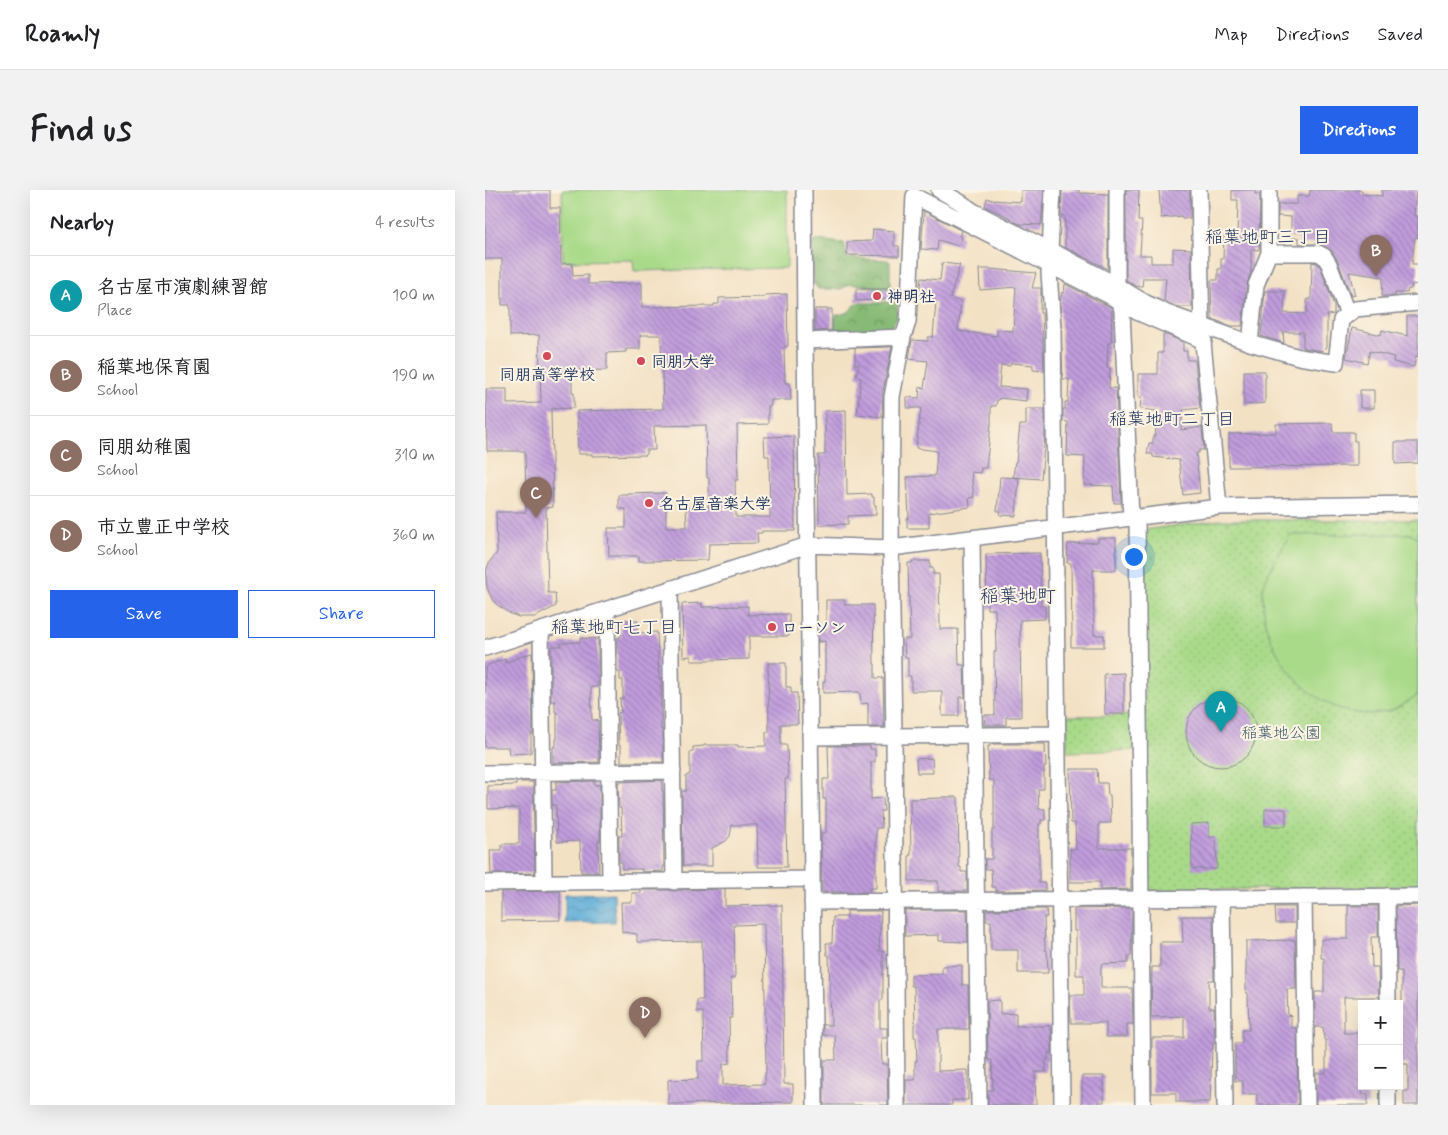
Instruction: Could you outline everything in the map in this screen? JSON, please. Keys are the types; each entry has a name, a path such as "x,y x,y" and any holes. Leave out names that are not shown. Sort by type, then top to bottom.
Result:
{"street":[{"path":"804,190 815,1105"},
{"path":"939,190 1137,312 1204,341"},
{"path":"1053,190 1049,257 1053,329 1062,1105"},
{"path":"1117,190 1117,287 1121,302 1134,518 1143,1105"},
{"path":"1199,190 1202,326 1219,507"},
{"path":"1250,343 1256,285 1269,253 1269,190"},
{"path":"897,1105 891,548 892,397 903,337 908,322 914,196 1049,257 1109,281 1146,303 1250,343 1299,357 1336,363 1341,320 1355,309 1418,303"},
{"path":"1269,253 1318,253 1324,256 1329,264 1348,315"},
{"path":"805,341 903,337"},
{"path":"485,648 808,545 891,548 1219,507 1418,504"},
{"path":"972,538 979,1105"},
{"path":"670,589 674,882"},
{"path":"607,610 610,882"},
{"path":"541,630 544,883"},
{"path":"810,737 1057,734"},
{"path":"485,773 673,771"},
{"path":"485,883 812,879"},
{"path":"1387,896 1388,1000"},
{"path":"812,902 1418,896"},
{"path":"1304,897 1307,1105"},
{"path":"1222,898 1225,1105"},
{"path":"1388,1090 1388,1105"}],"green space":[{"path":"562,190 787,190 787,268 634,271 633,260 563,261"},
{"path":"816,240 844,243 847,258 888,260 890,262 889,290 850,284 841,289 818,289 813,280 812,267 813,242"},
{"path":"896,302 898,304 897,318 889,331 836,334 835,317 837,315 847,313 857,303"},
{"name":"稲葉地公園","path":"1220,520 1418,520 1418,886 1150,891 1147,887 1145,750 1067,752 1067,716 1145,715 1143,530"},
{"path":"1412,534 1418,538 1418,694 1403,705 1385,712 1363,714 1342,710 1323,701 1305,688 1277,653 1269,633 1264,612 1263,589 1268,576 1290,535"}],"water":[{"path":"614,893 615,922 565,923 565,894"}],"building":[{"path":"485,190 550,190 550,208 560,208 561,264 572,263 573,276 588,275 588,284 642,283 642,307 714,306 714,304 719,304 719,298 765,297 765,295 787,294 788,346 784,347 785,383 790,383 791,400 771,400 771,406 768,406 768,424 737,425 738,480 735,480 736,517 770,517 769,456 765,456 764,437 794,436 795,531 762,531 762,533 757,533 758,543 709,544 708,560 639,561 639,556 609,556 608,528 626,528 626,509 619,509 619,495 666,493 666,527 687,527 686,508 709,507 706,425 654,426 655,450 646,450 646,455 592,456 592,454 578,454 577,411 663,409 661,335 640,335 640,349 626,349 626,352 607,353 607,370 572,371 574,408 551,409 553,507 546,508 548,593 555,593 556,606 535,617 519,617 496,604 487,587 486,577 487,568 497,553 496,512 526,512 525,451 487,451 486,389 507,389 507,404 541,403 539,335 510,336 510,305 502,305 502,259 485,259"},
{"path":"1021,190 1044,190 1041,225 1019,224 985,206 987,198 1021,202"},
{"path":"1062,190 1079,190 1079,193 1108,194 1108,269 1065,247 1065,216 1061,216"},
{"path":"1126,190 1139,190 1138,221 1142,221 1140,255 1151,255 1151,263 1173,263 1173,248 1191,249 1192,307 1177,307 1164,301 1166,278 1143,278 1142,287 1126,280"},
{"path":"1159,190 1190,190 1190,218 1182,218 1182,216 1161,218"},
{"path":"1232,190 1255,190 1255,194 1260,194 1259,250 1251,249 1251,271 1247,284 1242,326 1232,326 1212,319 1211,280 1218,280 1218,269 1221,269 1221,259 1223,259 1224,235 1237,236 1238,200 1232,200"},
{"path":"1310,190 1362,190 1362,194 1382,196 1382,190 1416,190 1414,216 1418,216 1418,238 1415,237 1412,264 1418,264 1418,285 1412,284 1411,289 1408,289 1407,293 1395,293 1395,296 1382,296 1383,277 1349,272 1355,295 1351,296 1338,261 1332,251 1322,244 1300,244 1299,238 1291,238 1291,217 1278,216 1278,204 1297,204 1297,196 1309,196"},
{"path":"924,211 962,231 959,236 962,237 959,246 938,240 937,250 921,249"},
{"path":"873,229 894,231 894,244 899,246 899,256 847,255 847,242 872,241"},
{"path":"1312,262 1317,263 1321,268 1334,306 1334,314 1327,315 1327,347 1323,351 1303,348 1303,332 1283,332 1284,343 1261,336 1265,291 1285,291 1284,313 1307,314 1307,299 1311,300"},
{"path":"942,263 960,265 950,298 961,302 958,331 997,336 997,330 1013,331 1016,287 980,290 979,269 1036,273 1032,288 1041,288 1040,313 1042,313 1044,371 1033,370 1033,365 1011,363 1010,366 1001,365 999,387 1027,389 1026,401 999,398 996,406 991,406 986,468 981,468 980,473 971,472 974,497 969,498 970,507 929,513 929,528 907,528 907,518 909,518 907,477 935,476 937,451 916,448 921,408 907,408 907,397 919,398 920,387 924,388 928,361 909,359 912,340 928,341 928,337 933,337 936,302 926,301 927,295 919,294 921,278 940,280"},
{"path":"1065,284 1112,308 1111,343 1108,343 1107,368 1110,368 1109,388 1116,388 1121,503 1114,503 1113,486 1084,485 1085,457 1067,456 1068,422 1063,421 1063,409 1065,409 1065,402 1068,402 1069,379 1063,379 1060,302"},
{"name":"神明社","path":"856,289 897,289 897,299 856,301"},
{"path":"815,309 832,309 832,330 815,331"},
{"path":"1407,316 1418,316 1418,357 1416,356 1414,367 1393,362 1394,357 1370,351 1367,363 1346,358 1352,328 1381,335 1382,330 1407,336"},
{"path":"1163,335 1183,342 1183,351 1187,351 1187,360 1195,360 1200,408 1183,410 1181,430 1202,427 1204,450 1199,450 1199,453 1196,453 1200,493 1183,495 1179,460 1153,457 1153,454 1147,454 1149,443 1153,443 1153,436 1155,436 1158,411 1140,409 1141,397 1138,397 1138,374 1158,374 1158,353 1163,353"},
{"path":"892,347 883,391 882,417 857,414 861,378 856,376 859,364 855,364 855,348"},
{"path":"1244,371 1265,371 1265,403 1244,405"},
{"path":"1360,390 1374,390 1374,408 1360,408"},
{"path":"1026,409 1045,409 1045,436 1041,479 1013,477 1020,425 1026,425"},
{"path":"846,410 847,495 872,494 874,505 876,505 876,515 848,516 848,524 819,525 818,455 825,455 825,411"},
{"path":"1332,423 1333,432 1354,432 1354,441 1357,441 1357,466 1229,467 1229,434 1276,433 1276,424"},
{"path":"1395,442 1418,442 1418,463 1395,464"},
{"path":"1000,477 1019,478 1016,516 1000,515 1001,511 997,511"},
{"path":"1098,538 1116,538 1116,570 1093,570 1094,635 1104,635 1104,647 1071,647 1071,563 1067,563 1068,544 1098,542"},
{"path":"1040,553 1041,606 1045,606 1045,619 1020,620 1021,717 1006,717 1006,725 984,725 985,715 995,715 994,652 996,652 995,609 987,609 986,554"},
{"path":"912,561 930,561 930,568 933,568 933,574 939,574 940,629 958,629 959,665 964,665 965,697 959,697 959,716 942,716 942,691 911,691 911,676 908,676 908,657 905,657 904,639 910,639 908,563 912,563"},
{"path":"826,600 845,600 845,605 873,605 875,678 883,678 884,727 868,727 868,703 861,704 859,692 823,693 823,682 825,682 825,641 818,642 818,630 826,630"},
{"path":"702,603 702,607 748,606 748,615 789,614 789,636 749,636 749,659 691,661 691,656 683,657 682,604"},
{"path":"621,620 637,620 637,633 657,632 659,679 661,679 663,762 621,762 618,713 621,712 620,699 623,699 623,680 620,680 620,672 617,672 617,638 621,637"},
{"path":"580,638 598,639 598,687 591,687 592,720 598,720 599,762 553,763 553,747 556,746 557,739 557,712 555,712 555,701 551,701 552,646 561,646 561,643 580,642"},
{"path":"532,653 533,734 531,734 531,753 509,754 508,747 485,747 485,669 488,665 505,659 505,663"},
{"path":"768,663 786,663 786,687 791,687 791,693 797,693 798,724 781,724 781,745 787,745 788,779 785,779 787,867 758,867 757,825 732,825 730,836 726,841 712,848 712,866 683,866 682,791 686,791 686,776 690,774 690,752 693,752 693,747 704,745 766,746 766,732 769,732"},
{"path":"1124,673 1124,714 1105,714 1104,674"},
{"path":"1221,697 1234,700 1246,707 1253,719 1256,732 1253,745 1246,757 1234,764 1221,767 1208,764 1196,757 1189,745 1186,732 1189,719 1196,707 1208,700"},
{"path":"990,744 1045,744 1046,767 1044,767 1044,789 1038,789 1039,809 1045,809 1045,820 1041,820 1041,824 1039,824 1039,883 1045,883 1045,890 996,891 996,887 992,887 991,869 985,869 985,859 992,859 992,830 994,830 994,780 989,780 988,746"},
{"path":"828,746 870,746 870,749 875,749 875,762 871,762 871,799 883,798 884,811 881,811 882,828 876,828 876,888 869,888 869,892 822,892 821,833 826,833 826,799 823,799 823,779 829,779"},
{"path":"932,758 933,773 917,773 916,759"},
{"path":"1070,769 1097,769 1098,783 1107,783 1108,795 1110,795 1111,823 1099,823 1099,848 1131,848 1131,889 1100,890 1100,882 1070,882 1070,849 1076,849 1075,823 1071,823"},
{"path":"662,780 663,871 642,872 642,869 622,869 622,862 619,862 619,836 622,836 618,782"},
{"path":"594,781 594,785 600,785 599,872 581,872 580,841 557,842 556,805 552,805 552,790 556,790 556,782"},
{"path":"516,782 533,782 535,873 491,874 490,850 502,850 502,844 519,844 519,808 488,809 488,786 516,785"},
{"path":"958,797 959,867 961,867 961,872 967,872 967,891 938,891 938,881 909,881 909,855 911,855 910,799"},
{"path":"1265,809 1286,809 1286,826 1265,826"},
{"path":"1209,823 1209,837 1216,837 1217,869 1192,869 1191,824"},
{"path":"725,889 725,906 782,905 784,1084 793,1084 793,1102 668,1104 668,1080 698,1079 698,1061 704,1061 703,1012 697,1012 697,1000 703,1000 702,941 637,942 637,934 622,932 621,902 632,902 632,893 641,893 641,890","holes":["764,924 765,1084 723,1085 723,1064 730,1063 729,1018 732,1018 731,978 735,978 734,925"]},
{"path":"560,891 560,920 501,921 501,892"},
{"path":"1418,905 1418,1105 1404,1105 1404,1091 1408,1091 1408,1064 1403,1064 1402,971 1397,971 1396,906"},
{"path":"1348,906 1378,906 1378,937 1371,937 1372,967 1378,967 1379,997 1344,997 1344,1033 1358,1033 1358,1090 1362,1090 1362,1094 1368,1094 1368,1105 1316,1105 1316,1073 1326,1073 1326,1040 1324,1040 1323,1027 1315,1027 1315,992 1324,992 1324,958 1321,958 1321,939 1348,939"},
{"path":"1275,907 1295,907 1295,923 1276,923"},
{"path":"1132,908 1131,956 1128,956 1128,963 1102,964 1101,988 1132,988 1133,1024 1127,1024 1127,1037 1106,1037 1106,1023 1071,1023 1070,995 1084,995 1084,975 1076,975 1074,909"},
{"path":"1046,909 1047,917 1044,917 1045,950 1047,950 1048,973 1018,973 1018,950 991,950 991,921 986,921 986,910"},
{"path":"905,910 967,910 968,942 939,941 939,935 905,936"},
{"path":"847,911 881,911 879,951 883,951 883,1000 880,1000 880,1028 887,1028 887,1038 881,1038 882,1064 887,1064 888,1105 824,1105 824,1060 836,1060 835,1035 823,1035 823,1025 831,1025 829,955 827,955 826,943 832,943 833,917 847,917"},
{"path":"1182,916 1213,916 1214,980 1209,980 1209,1008 1214,1008 1215,1042 1213,1042 1212,1049 1210,1102 1176,1102 1176,1093 1152,1093 1152,1038 1184,1038 1184,1016 1151,1017 1152,967 1160,967 1160,942 1183,942"},
{"path":"1295,940 1296,989 1287,989 1288,1016 1291,1015 1291,1028 1297,1028 1298,1105 1257,1105 1257,1094 1243,1094 1243,1081 1235,1081 1235,1043 1242,1043 1242,1030 1249,1030 1248,993 1246,993 1246,941"},
{"path":"962,965 962,985 968,985 969,1029 938,1029 938,1071 968,1070 968,1100 952,1100 952,1105 906,1105 906,1080 915,1080 915,1061 917,1061 916,1037 914,1037 914,986 911,986 911,975 942,974 942,966"},
{"path":"1000,1000 1000,1014 1016,1013 1016,1026 1051,1026 1052,1053 1048,1053 1046,1072 1035,1072 1036,1105 988,1105 988,1090 993,1090 992,1060 988,1060 987,1001"},
{"path":"1082,1076 1104,1076 1104,1102 1098,1102 1098,1105 1082,1105"}],"place":[{"name":"稲葉地保育園","path":"1376,276"},
{"name":"神明社","path":"877,296"},
{"name":"同朋高等学校","path":"547,356"},
{"name":"同朋大学","path":"641,361"},
{"name":"名古屋音楽大学","path":"649,503"},
{"name":"同朋幼稚園","path":"536,518"},
{"name":"ローソン","path":"772,627"},
{"name":"名古屋市演劇練習館","path":"1221,732"},
{"name":"市立豊正中学校","path":"645,1038"}],"district":[{"name":"稲葉地町三丁目","path":"1268,237"},
{"name":"稲葉地町二丁目","path":"1172,419"},
{"name":"稲葉地町","path":"1018,595"},
{"name":"稲葉地町七丁目","path":"614,627"}]}
